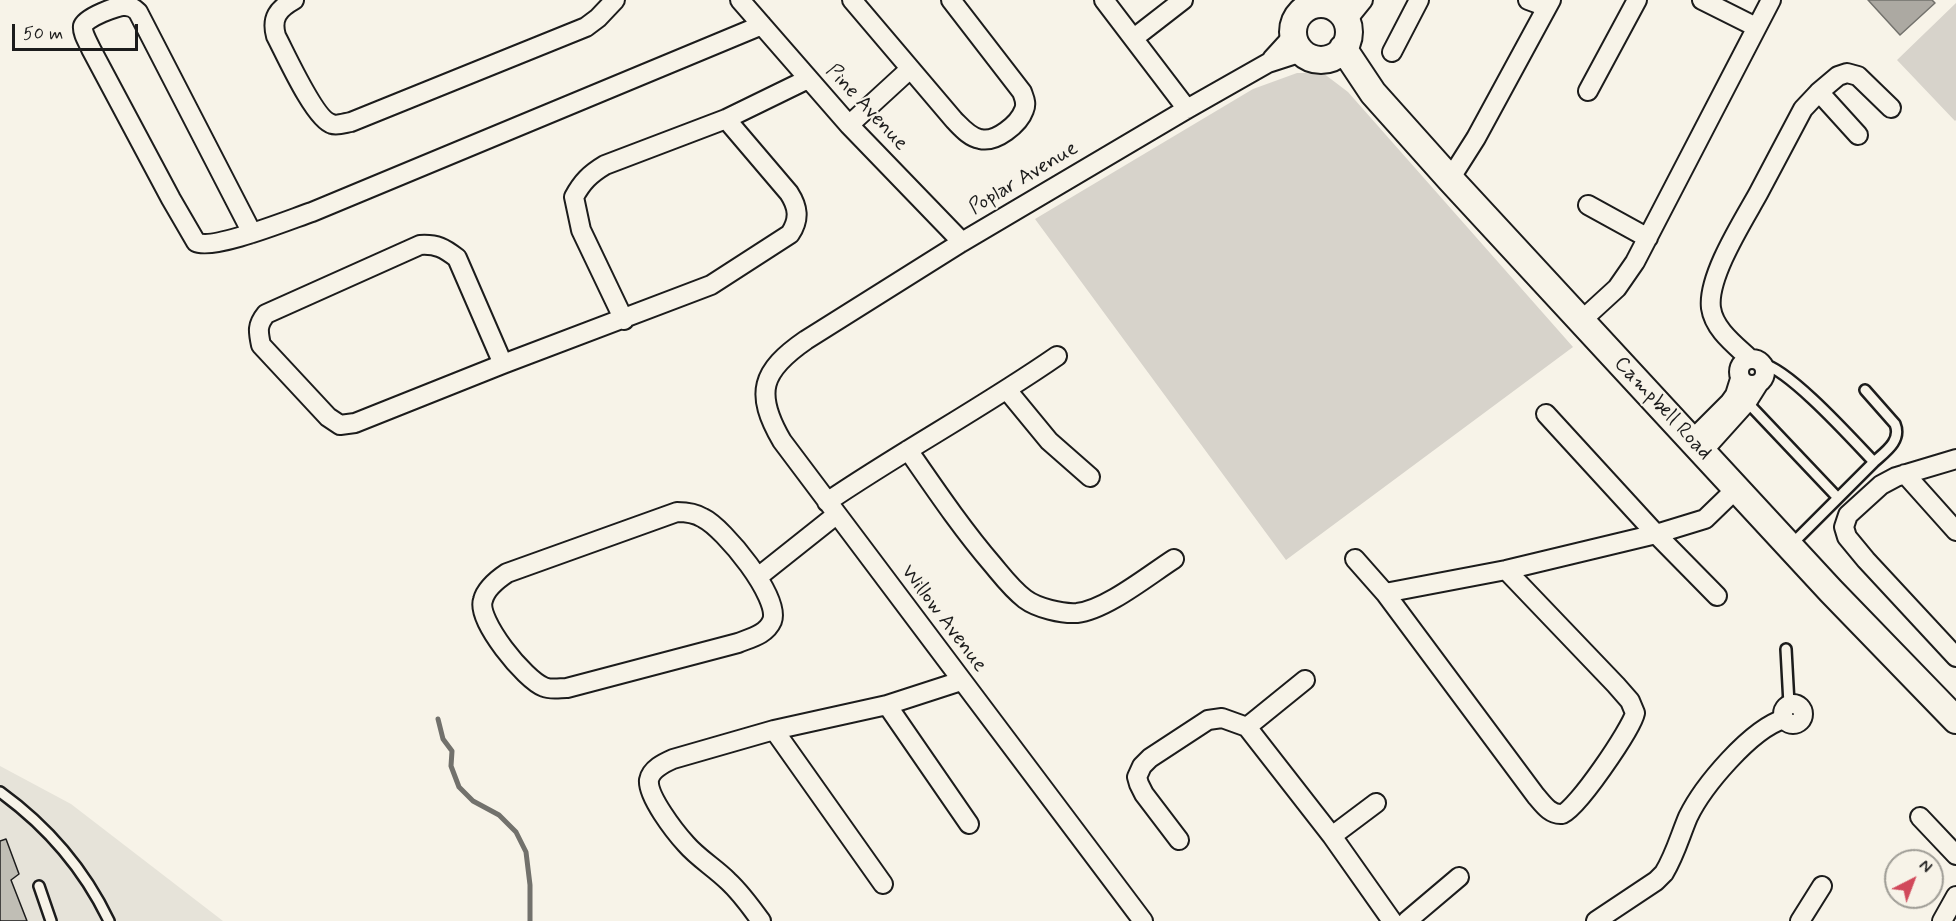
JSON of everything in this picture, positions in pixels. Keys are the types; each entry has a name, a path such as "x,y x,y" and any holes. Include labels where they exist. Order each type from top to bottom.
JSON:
{"street":[{"path":"294,0 275,18 273,26 276,36 313,106 325,121 332,124 351,122 586,27 615,0"},
{"name":"Pine Avenue","path":"740,0 849,125 962,242"},
{"path":"852,0 954,120 966,132 978,139 986,140 999,136 1016,122 1024,110 1026,101 1022,92 951,0"},
{"path":"1104,0 1186,109"},
{"path":"1134,38 1183,0"},
{"path":"1312,16 1363,0"},
{"path":"1392,52 1419,0"},
{"path":"1450,179 1476,138 1549,3 1528,0"},
{"path":"1588,91 1637,0"},
{"path":"1702,0 1756,27"},
{"path":"1581,321 1617,288 1635,262 1771,0"},
{"path":"252,233 138,12 131,7 122,6 86,21 83,27 91,49 171,199 196,242 207,245 252,233 323,207 762,25"},
{"path":"1312,16 1348,35 1338,53 1316,59 1312,16"},
{"name":"Poplar Avenue","path":"806,340 962,242 1268,63 1312,16"},
{"name":"Campbell Road","path":"1338,53 1450,179 1736,489 1956,720"},
{"path":"849,125 910,69"},
{"path":"1697,446 1747,402 1760,383 1749,385 1748,368 1719,329 1711,308 1713,285 1803,109 1838,76 1847,73 1858,76 1891,108"},
{"path":"624,320 581,230 574,197 582,183 604,165 726,119 808,79"},
{"path":"1819,92 1858,135"},
{"path":"503,364 457,258 446,249 434,244 420,246 276,309 266,314 259,323 261,345 327,417 340,425 355,423 711,285 789,234 794,227 798,213 796,204 789,193 726,119"},
{"path":"1588,205 1648,238"},
{"name":"Willow Avenue","path":"806,340 787,353 771,374 765,395 765,405 770,420 782,441 1143,921"},
{"path":"758,577 869,473 1007,390 1057,356"},
{"path":"1697,446 1736,395 1748,368"},
{"path":"1007,390 1049,441 1090,477"},
{"path":"1546,414 1656,534 1717,596"},
{"path":"908,450 980,550 1011,586 1026,600 1035,604 1077,613 1091,609 1113,599 1174,559"},
{"path":"1956,459 1888,480 1848,515 1844,523 1847,537 1866,560 1956,657"},
{"path":"1905,474 1956,531"},
{"path":"1384,593 1506,570 1656,534 1705,519 1736,489"},
{"path":"676,512 695,514 714,525 758,577 772,605 771,624 765,631 754,637 567,688 545,688 527,675 491,632 483,608 483,600 490,588 497,579 507,573 676,512"},
{"path":"1355,559 1384,593 1536,796 1551,812 1566,813 1581,798 1630,727 1635,713 1630,701 1616,685 1506,570"},
{"path":"1246,727 1305,680"},
{"path":"761,921 728,881 686,844 654,797 649,779 659,766 673,759 774,730 887,705 961,681"},
{"path":"887,705 969,824"},
{"path":"1596,921 1656,881 1670,863 1695,804 1735,755 1787,712"},
{"path":"1179,840 1144,795 1137,777 1142,766 1150,758 1208,720 1222,718 1246,727 1254,734 1332,836 1392,921"},
{"path":"774,730 883,884"},
{"path":"1332,836 1376,803"},
{"path":"1920,817 1956,855"},
{"path":"1407,921 1459,877"},
{"path":"1800,921 1822,886"},
{"path":"1942,921 1956,896"}],"lane":[{"path":"1748,368 1774,367 1797,386 1874,462"},
{"path":"1790,546 1896,439 1898,430 1895,424 1865,390"},
{"path":"1747,402 1838,498"},
{"path":"1786,649 1787,712"},
{"path":"0,792 43,828 70,857 97,895 109,921"},
{"path":"39,886 51,921"}],"shaded area":[{"path":"1868,0 1932,0 1935,3 1900,35"},
{"path":"1956,3 1956,120 1955,121 1897,60"},
{"path":"1297,73 1323,73 1348,92 1573,347 1286,560 1035,219 1253,89"},
{"path":"0,766 71,804 223,921 0,921"}],"building":[{"path":"6,839 19,874 11,880 27,921 0,921 0,841"}],"waterway":[{"path":"438,719 443,739 452,751 451,766 459,787 473,801 499,815 516,832 526,852 530,885 530,921"}]}
